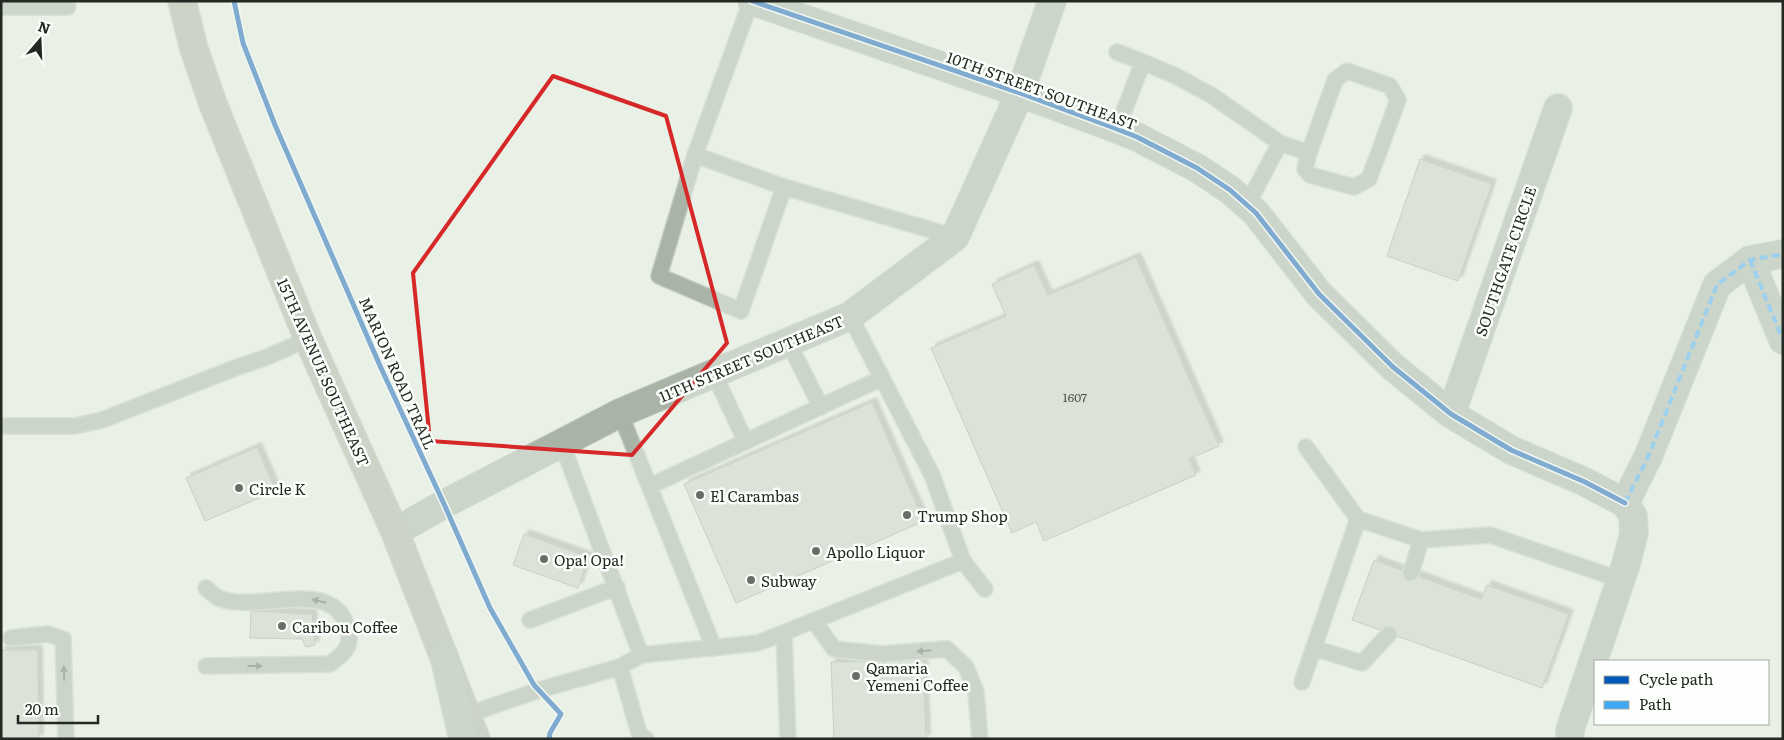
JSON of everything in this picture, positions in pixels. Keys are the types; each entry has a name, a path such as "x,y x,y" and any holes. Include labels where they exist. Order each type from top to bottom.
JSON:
{"main road":[{"name":"15TH AVENUE SOUTHEAST","path":"182,1 194,49 212,104 308,339 395,532 444,656 469,731"}],"street":[{"name":"10TH STREET SOUTHEAST","path":"751,1 1020,93 1117,129 1137,137 1196,168 1230,190 1256,213 1319,294 1393,367 1451,414 1511,450 1585,482 1624,502"},
{"name":"11TH STREET SOUTHEAST","path":"395,532 444,504 620,413 850,316 955,237 1020,93 1052,1"},
{"name":"SOUTHGATE CIRCLE","path":"1451,414 1558,108"},
{"path":"1570,739 1570,730 1634,533 1633,516 1624,502 1648,457 1666,408 1717,285 1750,260 1783,254"},
{"path":"1750,260 1783,340"}],"lane":[{"path":"751,1 695,155 660,276 741,311 784,187"},
{"path":"1,8 68,8"},
{"path":"1117,52 1176,76 1211,95 1280,143 1309,153"},
{"path":"1117,129 1143,62"},
{"path":"1347,71 1390,86 1398,100 1369,179 1354,187 1310,175 1304,170 1309,153 1335,80 1347,71"},
{"path":"1247,205 1280,143"},
{"path":"695,155 784,187 955,237"},
{"path":"850,316 932,475 963,561 985,589"},
{"path":"1,426 75,426 102,420 265,358 308,339"},
{"path":"788,342 821,407"},
{"path":"714,374 746,442"},
{"path":"650,486 882,378"},
{"path":"620,413 714,648"},
{"path":"562,444 640,655"},
{"path":"1306,447 1358,519 1421,540 1490,535 1620,580"},
{"path":"1302,682 1358,519"},
{"path":"1411,573 1421,540"},
{"path":"469,731 539,690 620,667 640,655 758,643 963,561"},
{"path":"530,620 616,587"},
{"path":"206,588 220,599 237,601 261,602 308,599 325,601 340,611 346,620 349,633 348,648 341,657 330,664 206,666"},
{"path":"814,621 834,649 880,654 947,649 966,666 976,692 980,739"},
{"path":"784,633 788,739"},
{"path":"9,642 48,634 63,639 66,739"},
{"path":"1314,648 1362,663 1389,634"},
{"path":"620,667 639,733 646,739"}],"highlighted area":[{"path":"553,76 666,116 727,343 632,455 430,441 413,273"}],"building":[{"path":"1420,159 1492,184 1458,281 1387,256"},
{"path":"1136,257 1219,446 1189,459 1196,475 1044,541 1036,522 1012,533 931,348 1006,316 992,284 1034,265 1048,295"},
{"path":"872,402 924,521 736,603 684,484"},
{"path":"257,447 276,491 205,521 186,478"},
{"path":"524,534 589,557 578,588 513,565"},
{"path":"1374,560 1481,599 1487,585 1569,614 1542,688 1352,620"},
{"name":"Caribou Coffee","path":"251,611 312,614 315,645 306,647 302,639 250,638"},
{"path":"1,650 38,650 39,739 1,739"},
{"path":"923,659 926,739 834,739 831,662"}],"marked path":[{"path":"1625,503 1648,457 1717,285 1750,260 1783,254"},
{"path":"1750,260 1783,340"}],"cycle path":[{"name":"MARION ROAD TRAIL","path":"234,1 243,43 275,125 381,368 490,608 534,685 561,714 550,733 549,739"},
{"path":"752,1 1020,93 1117,129 1137,137 1197,168 1230,190 1256,213 1319,294 1393,367 1451,414 1511,450 1585,482 1625,503"}],"place":[{"name":"Circle K","path":"239,488"},
{"name":"El Carambas","path":"700,495"},
{"name":"Trump Shop","path":"907,515"},
{"name":"Apollo Liquor","path":"816,551"},
{"name":"Opa! Opa!","path":"544,559"},
{"name":"Subway","path":"751,580"},
{"name":"Caribou Coffee","path":"282,626"},
{"name":"Qamaria Yemeni Coffee","path":"856,676"}]}
